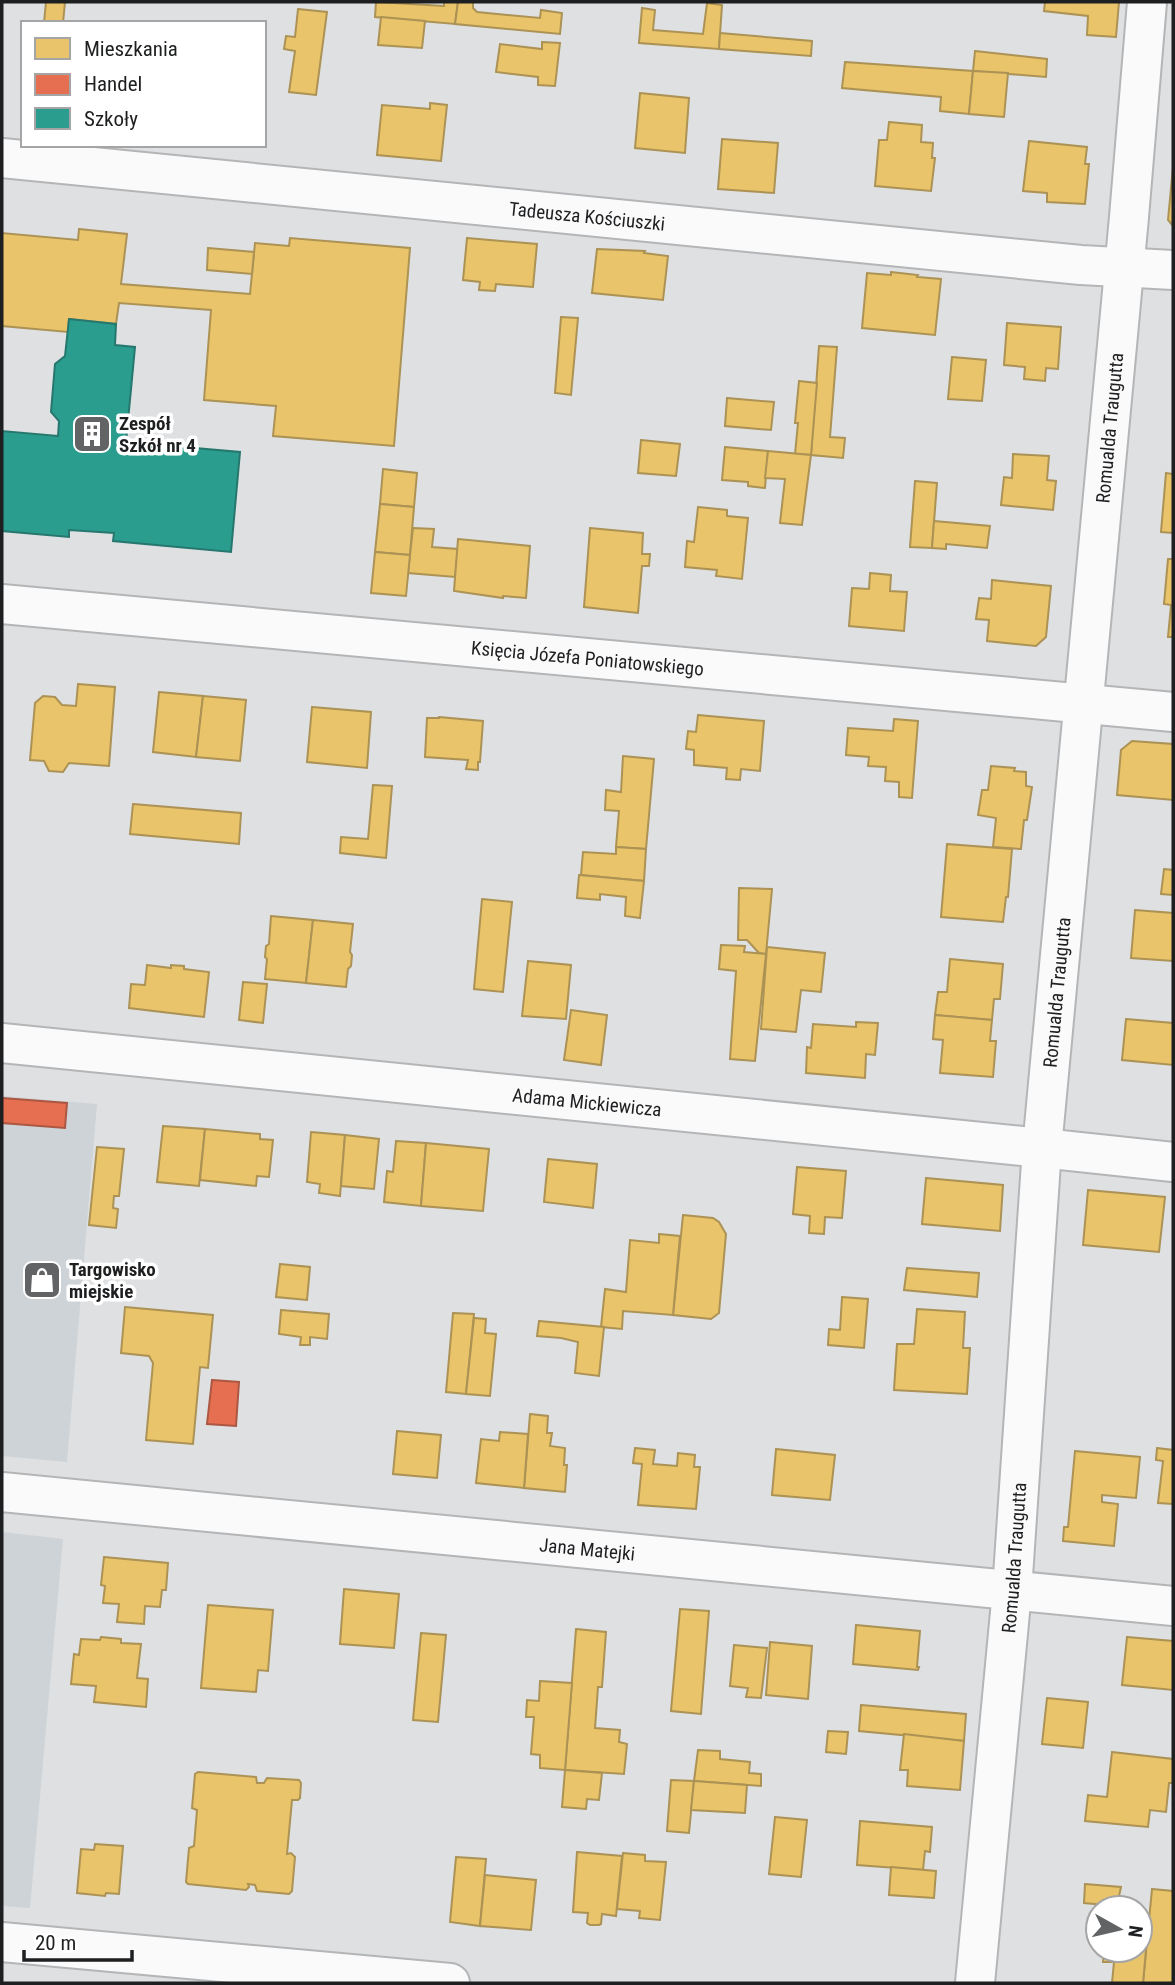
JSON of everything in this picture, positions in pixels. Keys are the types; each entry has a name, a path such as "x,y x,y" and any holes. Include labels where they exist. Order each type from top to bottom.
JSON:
{"street":[{"name":"Romualda Traugutta","path":"975,1983 1012,1591 1042,1148 1147,2"},
{"name":"Tadeusza Kościuszki","path":"2,158 1067,263 1173,270"},
{"name":"Księcia Józefa Poniatowskiego","path":"2,604 1173,712"},
{"name":"Adama Mickiewicza","path":"2,1043 1173,1163"},
{"name":"Jana Matejki","path":"2,1492 1173,1606"},
{"path":"2,1942 450,1983"}],"shaded area":[{"name":"Targowisko miejskie","path":"2,1096 97,1104 67,1462 2,1456"},
{"path":"2,1532 63,1539 30,1908 2,1906"}],"building: Mieszkania":[{"path":"46,2 65,2 63,21 44,21"},
{"path":"376,2 444,6 444,2 458,2 455,24 375,17"},
{"path":"458,2 473,2 473,8 477,12 540,18 541,10 562,13 560,34 455,24"},
{"path":"1045,2 1119,2 1116,37 1087,35 1088,16 1044,11"},
{"path":"707,3 722,5 719,49 639,43 642,8 655,10 653,30 703,34"},
{"path":"298,9 327,12 316,95 289,92 295,51 284,49 286,36 295,37"},
{"path":"381,17 425,21 422,48 378,45"},
{"path":"720,33 812,41 811,56 719,49"},
{"path":"542,42 560,43 555,86 538,85 538,77 496,72 500,44 542,49"},
{"path":"975,51 1047,59 1046,77 973,71"},
{"path":"845,62 973,71 969,114 940,111 941,97 842,88"},
{"path":"973,71 1008,73 1004,117 969,114"},
{"path":"640,93 689,98 685,153 635,148"},
{"path":"430,103 447,105 441,161 377,155 382,105 430,109"},
{"path":"889,122 922,125 921,142 933,143 932,158 935,158 931,191 875,186 879,140 887,140"},
{"path":"722,139 778,143 774,193 718,189"},
{"path":"1029,141 1087,147 1085,164 1089,164 1085,204 1047,202 1047,193 1023,191"},
{"path":"1173,167 1173,226 1168,220"},
{"path":"79,229 127,234 121,284 250,294 255,243 289,246 290,238 410,248 394,446 273,436 276,406 204,400 211,310 119,303 116,324 69,319 68,332 2,326 2,233 78,240"},
{"path":"467,238 537,244 533,287 496,284 495,291 479,290 480,282 463,280"},
{"path":"208,248 254,252 252,274 207,270"},
{"path":"597,249 645,251 644,253 668,256 663,300 592,293"},
{"path":"891,272 941,279 935,335 862,328 867,273 891,275"},
{"path":"561,317 578,318 571,395 555,393"},
{"path":"1007,323 1061,327 1058,369 1046,368 1045,381 1024,379 1025,367 1004,365"},
{"path":"819,346 837,347 830,437 845,438 843,458 811,455"},
{"path":"952,357 986,360 982,401 948,399"},
{"path":"799,381 817,383 811,455 795,454"},
{"path":"727,398 774,402 771,430 725,426"},
{"path":"641,440 680,444 676,476 638,473"},
{"path":"725,447 768,451 765,488 748,486 748,482 722,480"},
{"path":"768,451 811,455 802,525 780,523 785,479 765,478"},
{"path":"1013,454 1049,456 1047,480 1056,481 1053,510 1001,505 1004,477 1012,478"},
{"path":"383,469 417,473 414,507 380,504"},
{"path":"1166,473 1173,474 1173,533 1161,532"},
{"path":"915,481 937,483 932,548 910,547"},
{"path":"380,504 414,507 410,555 375,552"},
{"path":"698,507 727,510 727,516 748,518 742,579 716,576 717,570 685,567 687,541 694,542"},
{"path":"934,521 990,526 987,548 946,544 946,549 932,548"},
{"path":"413,528 434,529 432,547 458,549 455,577 408,573"},
{"path":"590,528 643,533 642,554 650,554 649,566 642,566 638,613 584,607"},
{"path":"458,539 530,546 526,598 503,598 454,591"},
{"path":"375,552 410,555 406,596 371,593"},
{"path":"1168,559 1173,559 1173,637 1168,637 1171,605 1164,604"},
{"path":"870,573 891,575 890,591 907,592 904,631 849,626 852,588 869,589"},
{"path":"992,580 1051,586 1046,637 1036,646 987,641 989,620 976,619 979,598 991,599"},
{"path":"78,684 115,687 109,766 69,763 63,772 49,771 44,761 30,760 35,703 43,696 55,697 62,705 76,706"},
{"path":"159,692 203,696 196,757 153,752"},
{"path":"203,696 246,700 240,761 196,757"},
{"path":"312,707 371,712 367,768 307,762"},
{"path":"698,715 764,721 760,771 741,769 740,780 726,779 727,768 694,765 694,750 686,749 688,731 696,732"},
{"path":"427,718 483,721 478,770 466,769 468,760 425,757"},
{"path":"894,719 918,721 912,798 899,797 899,782 885,781 886,767 868,766 869,757 846,755 848,728 893,731"},
{"path":"1132,741 1173,744 1173,800 1117,795 1121,750"},
{"path":"623,756 654,759 646,849 616,847 619,811 605,810 606,790 621,792"},
{"path":"991,766 1026,772 1026,786 1032,787 1027,820 1024,820 1021,849 993,847 996,818 978,815 982,790 988,790"},
{"path":"373,785 392,786 386,858 340,853 341,837 368,839"},
{"path":"133,804 241,813 239,844 130,834"},
{"path":"947,844 1012,849 1003,922 941,917"},
{"path":"616,847 646,849 644,881 581,875 583,852 616,854"},
{"path":"1164,869 1173,870 1173,895 1161,894"},
{"path":"579,875 644,881 640,918 625,916 626,897 600,894 600,900 577,898"},
{"path":"739,888 772,889 766,954 759,953 747,940 738,940"},
{"path":"482,899 512,902 503,992 474,989"},
{"path":"1135,910 1173,913 1173,961 1131,958"},
{"path":"271,916 313,920 306,983 265,979 266,946 269,944"},
{"path":"313,920 353,924 351,966 348,969 346,987 306,983"},
{"path":"721,945 745,946 744,952 766,954 755,1061 730,1059 736,971 719,969"},
{"path":"767,947 825,953 821,992 801,990 796,1032 761,1029"},
{"path":"950,959 1003,964 1000,999 994,999 992,1020 935,1015 938,992 947,992"},
{"path":"528,961 571,965 566,1019 522,1016"},
{"path":"147,965 171,968 171,965 184,966 184,969 209,972 204,1017 129,1008 131,984 145,985"},
{"path":"243,982 267,984 263,1023 239,1020"},
{"path":"571,1010 607,1015 601,1065 564,1060"},
{"path":"935,1015 992,1020 990,1041 996,1041 993,1077 940,1073 943,1040 933,1039"},
{"path":"1126,1019 1173,1023 1173,1065 1122,1060"},
{"path":"856,1022 878,1023 875,1055 866,1054 865,1078 806,1073 807,1047 811,1048 813,1024 856,1027"},
{"path":"163,1126 205,1129 199,1186 157,1182"},
{"path":"205,1129 260,1134 260,1139 273,1140 269,1177 257,1176 256,1186 200,1180"},
{"path":"311,1132 345,1135 340,1196 319,1193 320,1184 307,1182"},
{"path":"345,1135 379,1139 374,1189 341,1186"},
{"path":"396,1141 426,1143 421,1206 384,1202 387,1171 393,1172"},
{"path":"426,1143 489,1149 483,1211 421,1206"},
{"path":"97,1147 124,1149 119,1196 114,1196 113,1208 118,1209 116,1228 89,1225"},
{"path":"548,1159 597,1164 593,1208 544,1202"},
{"path":"797,1167 846,1171 842,1218 825,1217 824,1234 809,1233 810,1216 793,1214"},
{"path":"926,1178 1003,1185 1000,1231 922,1224"},
{"path":"1088,1190 1165,1197 1159,1252 1083,1245"},
{"path":"683,1215 713,1218 719,1222 726,1234 719,1313 711,1319 673,1315"},
{"path":"659,1234 680,1236 673,1315 623,1311 622,1329 601,1327 605,1289 626,1292 630,1240 659,1243"},
{"path":"280,1264 310,1267 307,1300 276,1297"},
{"path":"907,1268 979,1273 977,1297 904,1290"},
{"path":"842,1297 868,1299 864,1348 828,1345 829,1329 840,1330"},
{"path":"125,1307 213,1315 208,1368 200,1367 193,1444 146,1440 153,1363 149,1356 121,1353"},
{"path":"917,1309 965,1312 963,1348 970,1348 967,1394 894,1390 897,1344 914,1344"},
{"path":"281,1310 329,1314 327,1339 310,1337 310,1345 300,1345 301,1337 279,1334"},
{"path":"453,1313 474,1314 466,1394 446,1392"},
{"path":"474,1318 486,1319 485,1333 496,1334 490,1396 466,1394"},
{"path":"539,1321 604,1327 599,1376 575,1373 578,1342 537,1336"},
{"path":"530,1414 548,1416 547,1433 552,1433 550,1446 565,1448 565,1492 524,1488"},
{"path":"397,1431 441,1435 437,1478 393,1474"},
{"path":"500,1432 528,1434 524,1488 476,1483 481,1439 499,1441"},
{"path":"635,1448 655,1450 653,1464 677,1466 678,1453 695,1455 694,1467 700,1467 696,1509 638,1505 642,1464 633,1463"},
{"path":"1157,1448 1173,1450 1173,1504 1158,1503 1163,1461 1156,1460"},
{"path":"776,1449 835,1455 830,1500 772,1495"},
{"path":"1075,1451 1140,1457 1136,1498 1102,1495 1102,1502 1118,1504 1114,1546 1063,1541 1064,1527 1068,1527"},
{"path":"104,1557 168,1563 166,1590 162,1590 160,1607 145,1606 144,1624 117,1622 119,1604 103,1603 105,1586 101,1585"},
{"path":"344,1589 399,1594 394,1648 340,1644"},
{"path":"208,1605 273,1610 268,1671 258,1670 256,1692 201,1688"},
{"path":"680,1609 709,1611 701,1714 671,1711"},
{"path":"856,1625 920,1631 918,1670 853,1664"},
{"path":"576,1629 606,1632 602,1687 598,1687 595,1728 620,1730 619,1742 627,1744 624,1774 565,1770"},
{"path":"421,1633 446,1635 438,1722 413,1720"},
{"path":"101,1637 121,1639 121,1643 141,1644 137,1678 148,1679 146,1707 94,1702 96,1686 71,1684 74,1654 79,1655 81,1639 100,1640"},
{"path":"1127,1637 1173,1641 1173,1690 1122,1685"},
{"path":"770,1642 812,1646 808,1699 766,1695"},
{"path":"734,1645 767,1648 761,1698 746,1697 748,1688 730,1686"},
{"path":"540,1681 572,1683 565,1770 540,1768 540,1755 531,1754 534,1717 526,1717 527,1700 539,1701"},
{"path":"1047,1698 1088,1702 1083,1748 1042,1744"},
{"path":"861,1705 966,1714 964,1741 859,1731"},
{"path":"828,1731 848,1732 846,1754 826,1752"},
{"path":"904,1734 964,1741 960,1790 907,1786 908,1770 900,1770"},
{"path":"698,1750 720,1751 720,1759 750,1762 749,1773 761,1774 761,1786 694,1781"},
{"path":"1112,1752 1173,1759 1173,1783 1169,1783 1166,1812 1150,1810 1148,1827 1085,1821 1088,1795 1107,1797"},
{"path":"565,1770 602,1773 599,1800 587,1799 586,1809 562,1807"},
{"path":"198,1772 256,1777 257,1783 264,1783 267,1778 299,1780 300,1798 292,1800 287,1854 291,1853 295,1857 292,1891 289,1894 257,1891 255,1885 248,1884 246,1890 186,1882 189,1848 194,1846 197,1810 192,1808 195,1774"},
{"path":"671,1780 694,1781 689,1833 667,1831"},
{"path":"694,1781 747,1785 745,1813 691,1810"},
{"path":"775,1817 807,1820 801,1877 769,1874"},
{"path":"860,1821 932,1827 930,1852 925,1851 923,1870 857,1865"},
{"path":"95,1844 123,1846 119,1894 106,1893 105,1896 77,1893 81,1849 94,1850"},
{"path":"577,1852 622,1856 616,1916 602,1914 599,1925 587,1923 588,1913 573,1912"},
{"path":"623,1853 645,1855 645,1861 666,1862 660,1920 639,1918 640,1911 617,1909"},
{"path":"456,1857 486,1859 480,1926 450,1922"},
{"path":"891,1867 936,1871 934,1898 889,1895"},
{"path":"485,1875 536,1880 531,1930 480,1926"},
{"path":"1085,1884 1121,1887 1120,1894 1084,1894"},
{"path":"1152,1889 1173,1891 1173,1983 1143,1983 1145,1964 1154,1964 1154,1894 1152,1894"},
{"path":"1114,1964 1145,1964 1143,1983 1112,1983"}],"building: Handel":[{"path":"2,1098 67,1103 65,1128 2,1123"},
{"path":"212,1380 239,1382 236,1426 207,1424"}],"building: Szkoły":[{"name":"Zespół Szkół nr 4","path":"69,319 116,324 115,345 135,347 126,442 240,452 231,552 113,541 114,533 69,530 69,537 2,531 2,431 58,436 59,421 51,412 55,364 65,356"}],"place":[{"name":"Zespół Szkół nr 4","path":"92,434"},
{"name":"Targowisko miejskie","path":"42,1280"}]}
